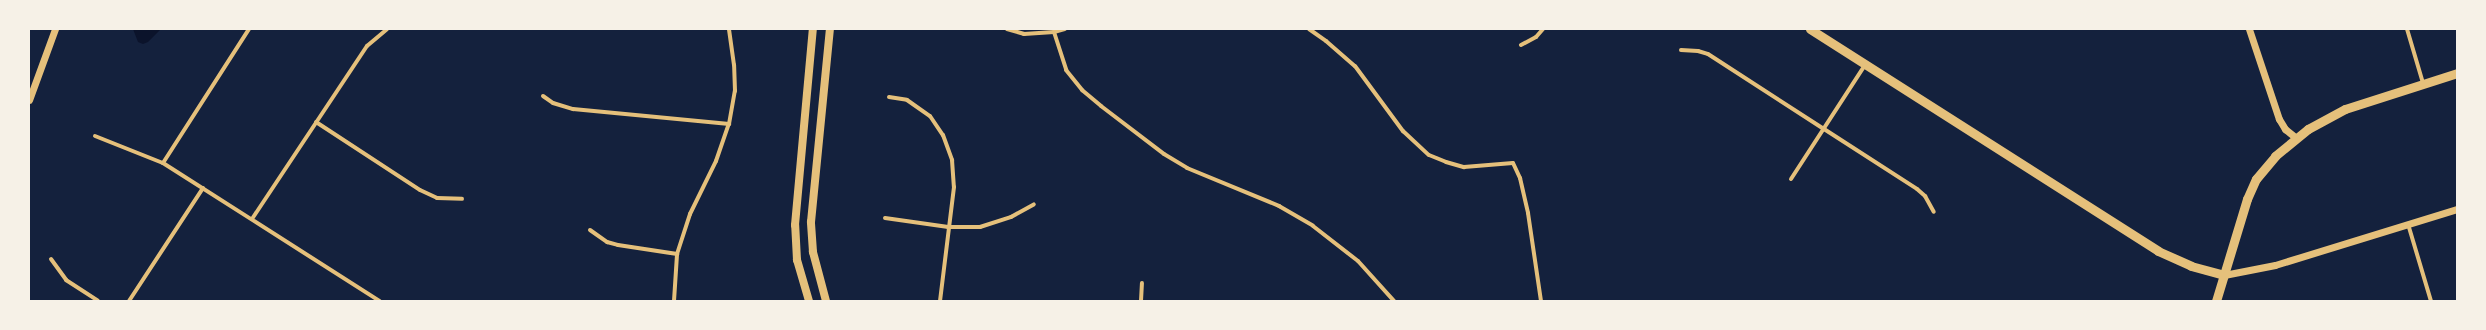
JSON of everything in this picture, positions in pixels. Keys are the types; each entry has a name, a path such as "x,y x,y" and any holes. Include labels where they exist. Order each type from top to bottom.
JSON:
{"main road":[{"path":"809,301 798,260 794,225 813,29"},
{"path":"826,301 817,272 812,222 830,29"},
{"path":"1810,29 2158,251 2191,266 2224,275"},
{"path":"2216,301 2244,207 2254,183 2275,156 2296,138 2326,118 2423,83 2457,73"}],"street":[{"path":"29,100 55,29"},
{"path":"163,163 249,29"},
{"path":"252,219 367,46 387,29"},
{"path":"674,301 677,254 690,214 716,161 729,124 735,91 734,66 729,29"},
{"path":"1007,29 1024,34 1054,32 1065,29"},
{"path":"1309,29 1326,41 1355,66 1403,131 1429,154 1446,162 1464,167 1513,163 1520,178 1528,213 1541,301"},
{"path":"1520,45 1536,37 1544,29"},
{"path":"2249,29 2279,119 2285,129 2296,138"},
{"path":"2407,29 2423,83"},
{"path":"1054,32 1066,70 1082,90 1101,106 1164,154 1187,168 1279,206 1313,226 1358,261 1394,301"},
{"path":"1681,50 1698,51 1708,54 1917,189 1925,196 1934,212"},
{"path":"1791,179 1865,65"},
{"path":"544,96 553,103 573,109 729,124"},
{"path":"889,97 907,100 930,116 943,135 954,171 940,301"},
{"path":"316,122 420,190 437,198 462,199"},
{"path":"95,136 163,163 380,301"},
{"path":"129,301 203,188"},
{"path":"885,218 964,228 996,223 1034,204"},
{"path":"2224,275 2274,265 2457,209"},
{"path":"2408,224 2431,301"},
{"path":"590,230 602,239 618,245 677,254"},
{"path":"51,259 66,280 98,301"},
{"path":"1141,301 1142,283"}],"water":[{"path":"133,29 161,29 148,42 143,44 138,42"}]}
